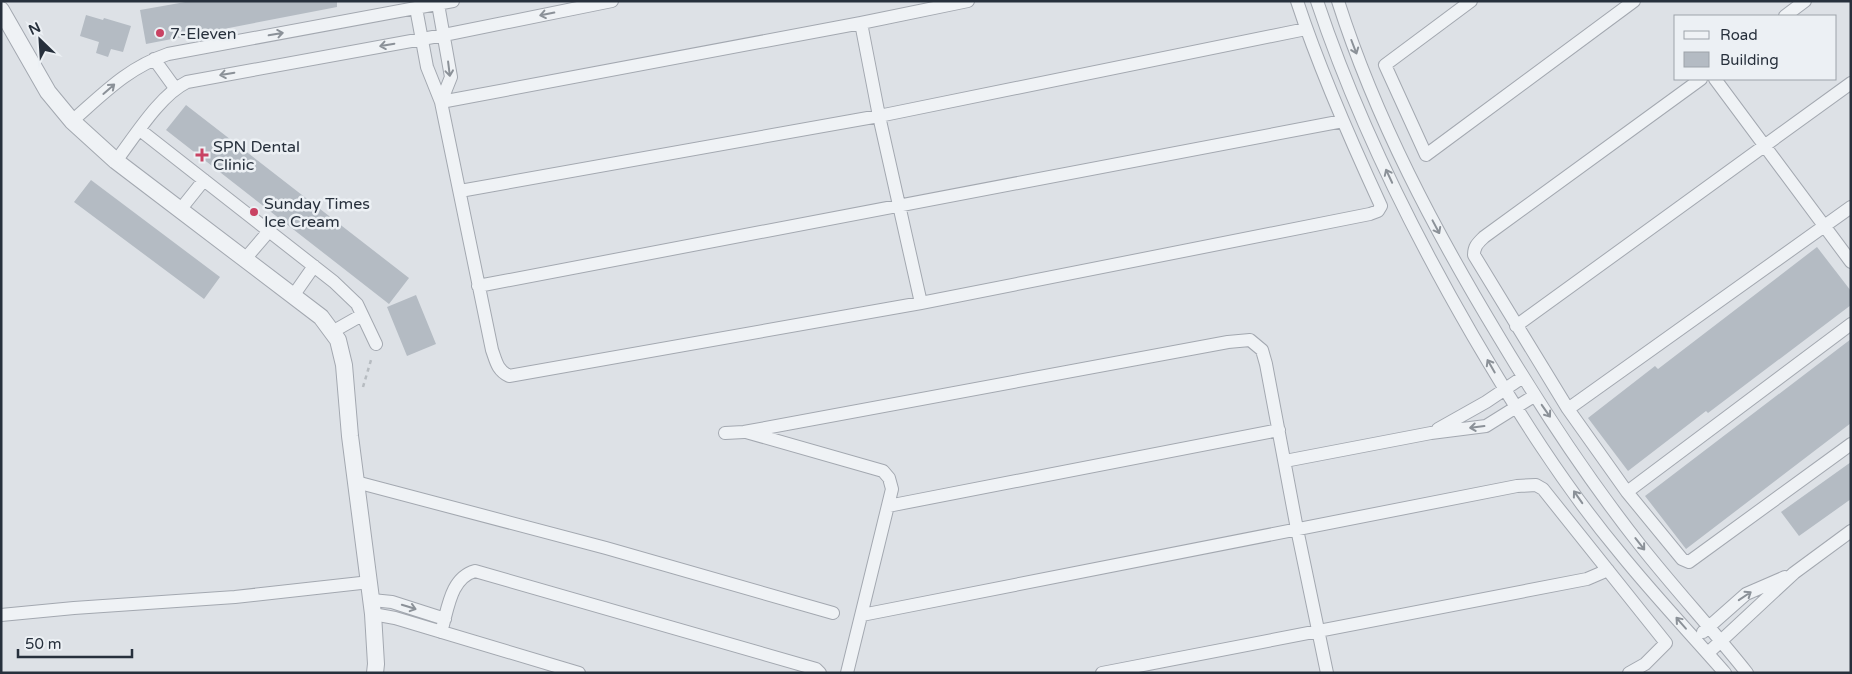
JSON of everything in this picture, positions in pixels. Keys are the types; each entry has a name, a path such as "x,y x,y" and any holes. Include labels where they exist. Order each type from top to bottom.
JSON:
{"street":[{"path":"72,121 126,73 168,54 454,1"},
{"path":"116,161 162,101 175,88 200,78 444,35 612,1"},
{"path":"441,102 968,1"},
{"path":"416,8 427,67 441,102 492,350 497,366 502,372 509,376 518,376 921,303 1378,211 1380,206 1342,121 1297,1"},
{"path":"1471,1 1385,65 1426,155 1634,1"},
{"path":"1785,15 1805,1"},
{"path":"1725,673 1594,521 1504,390 1440,279 1407,215 1357,107 1319,6 1342,2 1372,93 1390,137 1464,279 1534,396 1590,478 1640,545 1747,673"},
{"path":"438,4 451,77 441,102"},
{"path":"1,10 48,92 72,121 116,161 321,317 338,340 344,366 350,436 370,582 375,673"},
{"path":"861,23 879,116 921,303"},
{"path":"460,191 879,116 1306,29"},
{"path":"154,59 175,88"},
{"path":"1700,80 1477,243 1474,255 1568,409 1627,492 1682,560 1689,562 1851,444"},
{"path":"1716,80 1851,262"},
{"path":"1516,326 1766,146 1851,82"},
{"path":"478,286 1342,121"},
{"path":"140,130 334,282 357,304 376,344"},
{"path":"180,210 204,180"},
{"path":"1407,215 1424,205"},
{"path":"1568,409 1851,207"},
{"path":"245,259 269,231"},
{"path":"293,296 314,266"},
{"path":"332,332 362,315"},
{"path":"1627,492 1851,324"},
{"path":"725,433 744,432 1228,342 1250,340 1262,350 1266,364 1297,529 1327,673"},
{"path":"1431,433 1523,377"},
{"path":"1285,461 1431,433 1486,426 1534,396"},
{"path":"888,506 1279,430"},
{"path":"744,432 882,471 889,478 892,489 846,673"},
{"path":"356,482 606,548 833,612"},
{"path":"862,614 1517,486 1536,485 1543,489 1666,643 1645,664 1629,673"},
{"path":"1708,654 1794,573 1851,531"},
{"path":"1102,673 1587,579 1608,570"},
{"path":"440,632 456,583 466,573 475,571 816,669 820,673"},
{"path":"1694,639 1746,594 1794,573"},
{"path":"1,615 234,597 370,582"},
{"path":"372,607 392,602 445,619"},
{"path":"372,607 395,618 579,673"}],"building":[{"path":"191,1 337,1 337,7 146,44 140,10"},
{"path":"86,15 131,26 123,52 111,49 108,57 96,53 99,42 80,36"},
{"path":"186,105 409,278 389,304 166,130"},
{"path":"91,180 220,277 204,299 74,202"},
{"path":"1817,247 1851,291 1851,305 1708,413 1706,411 1628,471 1588,418 1655,366 1658,369"},
{"path":"416,295 436,344 407,356 387,307"},
{"path":"1851,339 1851,423 1686,549 1645,496"},
{"path":"1851,462 1851,499 1799,536 1781,512"}],"place":[{"name":"7-Eleven","path":"160,33"},
{"name":"SPN Dental Clinic","path":"202,155"},
{"name":"Sunday Times Ice Cream","path":"254,212"}]}
